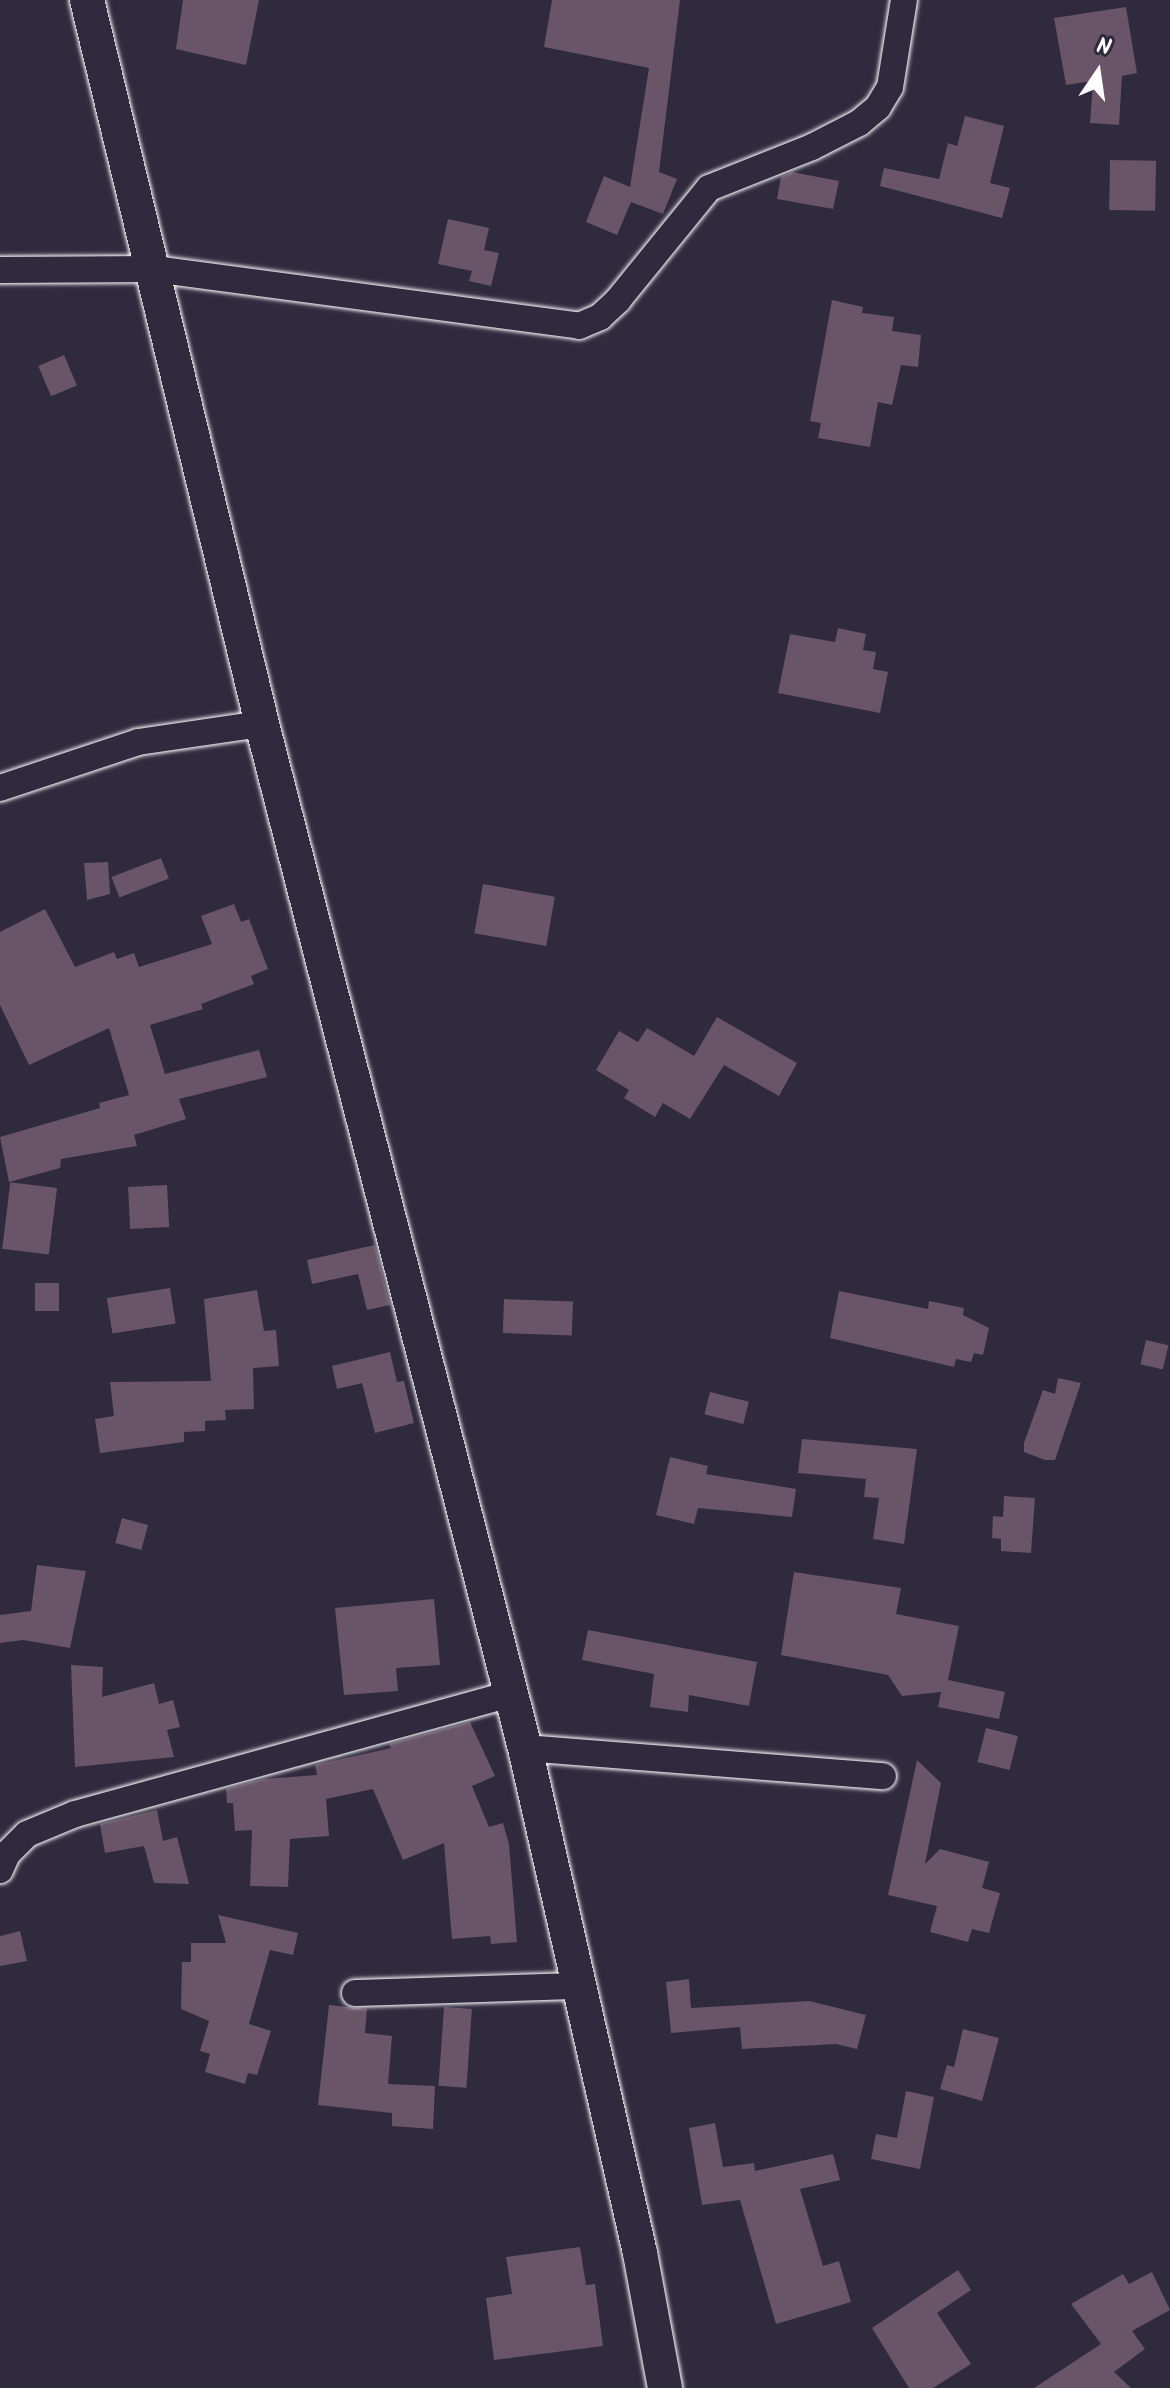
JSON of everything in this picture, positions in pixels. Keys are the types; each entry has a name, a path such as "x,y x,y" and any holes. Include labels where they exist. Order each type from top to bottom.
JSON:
{"street":[{"path":"87,0 262,724 525,1748 640,2253 665,2388"},
{"path":"0,270 154,269 579,326 600,317 618,300 709,188 812,147 859,123 878,107 890,87 904,0"},
{"path":"0,788 138,742 262,724"},
{"path":"0,1870 7,1854 27,1834 75,1814 511,1694"},
{"path":"525,1748 883,1776"},
{"path":"355,1993 577,1986"}],"building":[{"path":"183,0 259,0 246,65 176,49"},
{"path":"552,0 680,0 659,172 677,179 663,214 631,202 617,235 586,222 604,176 630,187 649,68 544,47"},
{"path":"1126,7 1137,73 1122,76 1119,125 1090,123 1093,81 1066,85 1054,18"},
{"path":"965,116 1004,126 990,183 1010,188 1002,218 880,186 884,168 939,179 948,143 957,146"},
{"path":"1110,160 1156,161 1155,211 1109,210"},
{"path":"792,172 839,181 833,209 777,199 781,177"},
{"path":"448,219 489,228 484,250 499,253 491,286 469,281 472,271 438,264"},
{"path":"832,300 863,307 862,313 894,317 892,331 921,335 918,367 901,365 892,405 878,402 870,447 818,438 821,423 810,421"},
{"path":"64,355 77,385 51,396 38,366"},
{"path":"838,628 866,634 863,650 876,652 873,669 888,672 880,713 778,693 790,634 835,642"},
{"path":"161,858 169,879 119,898 112,877"},
{"path":"108,862 110,894 87,900 84,863"},
{"path":"483,884 555,897 546,946 474,933"},
{"path":"234,904 241,922 249,919 268,969 251,976 254,984 201,1004 203,1009 150,1025 165,1074 259,1050 267,1077 179,1099 186,1119 134,1135 137,1146 61,1159 60,1168 9,1182 0,1137 100,1108 99,1103 129,1095 109,1028 29,1065 0,1005 0,932 45,909 75,967 114,952 117,959 134,953 139,967 212,944 201,916"},
{"path":"717,1017 797,1063 779,1096 724,1065 690,1119 663,1103 655,1117 624,1098 629,1090 596,1070 619,1031 638,1042 647,1028 694,1056"},
{"path":"10,1182 57,1188 49,1255 2,1249"},
{"path":"167,1185 169,1227 130,1229 128,1187"},
{"path":"375,1245 390,1305 367,1310 358,1274 312,1284 307,1260"},
{"path":"35,1283 59,1283 59,1311 35,1311"},
{"path":"170,1288 176,1324 112,1334 107,1298"},
{"path":"257,1290 264,1331 276,1330 279,1366 253,1368 254,1409 225,1410 226,1420 205,1421 205,1431 184,1432 184,1442 100,1453 95,1419 114,1416 110,1382 211,1381 204,1299"},
{"path":"839,1291 928,1309 929,1301 964,1308 963,1315 989,1328 983,1355 974,1353 971,1362 956,1359 954,1367 830,1338"},
{"path":"504,1299 573,1301 572,1335 503,1333"},
{"path":"1146,1340 1168,1345 1163,1370 1140,1364"},
{"path":"390,1352 397,1382 404,1381 414,1423 375,1433 362,1383 337,1389 332,1366"},
{"path":"1058,1378 1081,1383 1055,1460 1045,1460 1024,1452 1024,1443 1043,1390 1055,1394"},
{"path":"710,1392 749,1402 743,1424 704,1414"},
{"path":"802,1439 917,1449 904,1544 873,1539 879,1498 864,1497 866,1479 798,1473"},
{"path":"670,1457 708,1466 706,1474 796,1489 792,1517 698,1508 694,1524 656,1515"},
{"path":"1004,1496 1035,1498 1031,1553 1001,1551 1001,1539 992,1538 993,1516 1003,1517"},
{"path":"122,1518 148,1525 141,1550 115,1543"},
{"path":"37,1565 86,1571 70,1648 23,1640 0,1643 0,1615 31,1611"},
{"path":"794,1572 901,1588 896,1614 959,1626 948,1680 1005,1692 999,1719 938,1707 941,1692 902,1696 888,1675 781,1655"},
{"path":"434,1599 440,1665 396,1668 398,1691 344,1695 335,1608"},
{"path":"588,1630 757,1662 749,1706 689,1695 688,1712 650,1707 654,1674 582,1660"},
{"path":"71,1665 103,1667 102,1697 154,1683 159,1704 173,1700 180,1727 167,1730 174,1757 75,1767"},
{"path":"470,1722 495,1776 472,1786 489,1827 503,1823 509,1844 517,1942 491,1944 490,1936 452,1939 444,1843 403,1860 373,1789 326,1799 329,1836 290,1839 288,1887 250,1886 252,1830 235,1831 233,1803 227,1803 226,1789 264,1779 317,1775 315,1765 391,1748 389,1744"},
{"path":"986,1728 1018,1736 1010,1770 978,1762"},
{"path":"917,1760 941,1783 925,1864 940,1849 989,1862 982,1888 1000,1893 989,1933 972,1929 968,1942 930,1932 937,1906 888,1895"},
{"path":"157,1810 163,1841 177,1837 189,1884 154,1883 144,1846 105,1853 100,1824"},
{"path":"218,1915 298,1933 293,1955 270,1950 249,2024 271,2031 257,2075 248,2073 245,2084 205,2072 210,2054 200,2051 209,2021 181,2009 182,1962 191,1962 191,1943 226,1943"},
{"path":"20,1931 27,1961 0,1966 0,1936"},
{"path":"689,1979 691,2008 809,2001 866,2015 857,2049 836,2044 742,2049 740,2027 671,2033 666,1982"},
{"path":"329,2005 367,2009 365,2033 392,2036 388,2084 435,2086 433,2129 392,2126 392,2113 318,2105"},
{"path":"444,2007 472,2009 466,2088 438,2086"},
{"path":"963,2029 999,2038 982,2101 940,2089 947,2065 954,2067"},
{"path":"906,2091 934,2097 920,2169 871,2159 876,2134 897,2138"},
{"path":"715,2123 723,2167 754,2163 755,2171 833,2154 840,2180 800,2189 823,2266 839,2261 851,2302 776,2324 740,2200 702,2205 689,2128"},
{"path":"580,2247 586,2285 595,2284 603,2346 494,2360 486,2298 512,2294 506,2257"},
{"path":"958,2270 971,2290 937,2313 971,2364 933,2388 909,2388 872,2328"},
{"path":"1152,2272 1170,2310 1132,2331 1145,2349 1114,2372 1131,2388 1034,2388 1101,2344 1071,2304 1123,2274 1129,2284"}]}
